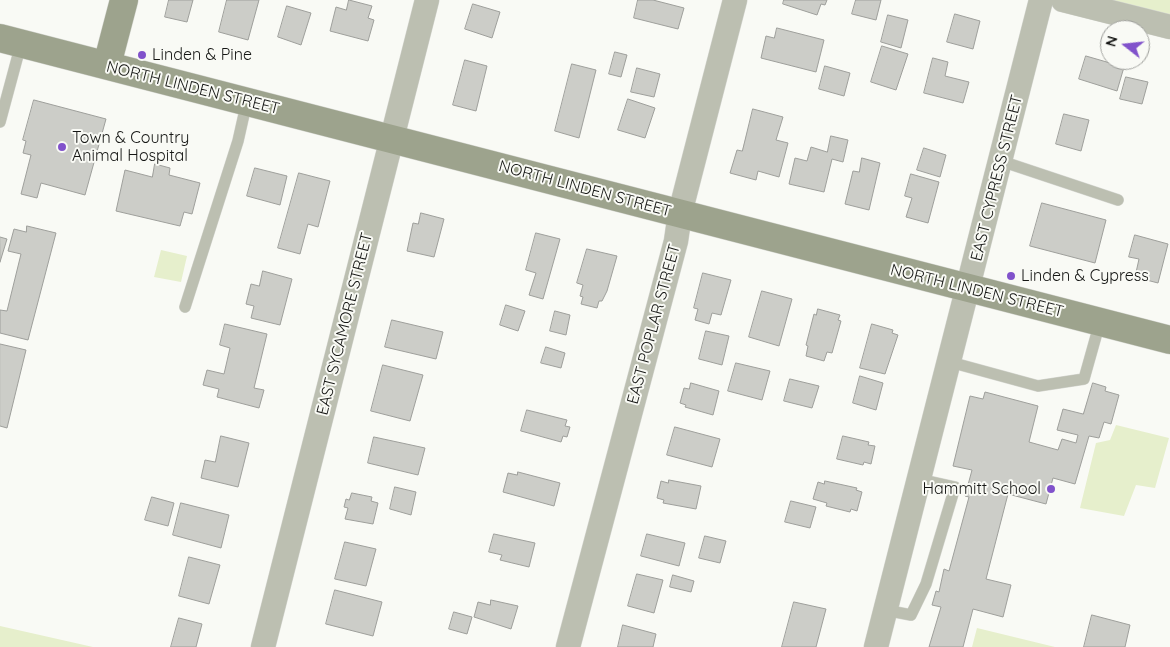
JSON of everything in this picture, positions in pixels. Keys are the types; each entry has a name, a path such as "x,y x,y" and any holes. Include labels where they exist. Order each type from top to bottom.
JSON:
{"main road":[{"path":"108,65 124,0"},
{"name":"NORTH LINDEN STREET","path":"11,41 1170,340"}],"street":[{"name":"EAST SYCAMORE STREET","path":"263,647 428,0"},
{"name":"EAST POPLAR STREET","path":"568,647 676,241 680,214 735,0"},
{"name":"EAST CYPRESS STREET","path":"876,647 1041,0"},
{"path":"1063,0 1170,26"}],"lane":[{"path":"0,122 11,41"},
{"path":"185,307 238,141 247,102"},
{"path":"1001,160 1118,200"},
{"path":"950,362 1038,386 1084,379 1100,322"},
{"path":"885,610 911,615 926,584 955,487 918,478"}],"green space":[{"path":"1104,0 1170,0 1170,17"},
{"path":"161,250 187,256 181,282 154,277"},
{"path":"1116,425 1169,438 1155,488 1136,485 1124,516 1080,508 1096,443 1110,440"},
{"path":"0,626 93,647 0,647"},
{"path":"977,628 1055,647 972,647"}],"building":[{"path":"169,0 193,0 187,22 165,17"},
{"path":"227,0 259,0 248,40 219,32"},
{"path":"349,0 372,6 368,18 374,20 368,41 330,31 336,7 346,10"},
{"path":"638,0 653,0 684,8 678,29 634,18"},
{"path":"784,0 827,0 825,5 821,4 817,15 783,4"},
{"path":"856,0 881,0 876,20 852,14"},
{"path":"473,4 500,12 492,38 465,29"},
{"path":"287,6 311,13 301,45 278,37"},
{"path":"955,14 980,21 973,49 947,42"},
{"path":"888,15 908,20 901,48 881,42"},
{"path":"777,28 824,40 816,72 761,58 766,36 774,38"},
{"path":"882,46 908,54 896,90 871,82"},
{"path":"615,52 627,55 621,77 609,74"},
{"path":"1086,56 1100,60 1100,70 1123,70 1117,91 1079,79"},
{"path":"933,58 948,62 945,76 969,82 963,103 924,93"},
{"path":"465,60 487,66 476,111 453,105"},
{"path":"572,64 596,70 579,138 555,131"},
{"path":"825,66 850,73 844,96 819,89"},
{"path":"637,68 660,74 654,97 631,92"},
{"path":"1126,77 1148,82 1142,104 1120,99"},
{"path":"628,99 655,108 645,138 618,130"},
{"name":"Town & Country Animal Hospital","path":"34,100 106,119 85,195 41,183 37,198 21,194 31,155 23,153 26,141 23,140"},
{"path":"753,109 783,117 776,140 788,143 779,177 758,171 756,180 730,173 737,150 742,151"},
{"path":"1064,114 1089,120 1081,151 1056,144"},
{"path":"831,136 848,140 843,162 832,159 824,192 789,184 795,158 807,161 811,147 827,152"},
{"path":"924,148 946,155 940,177 917,170"},
{"path":"862,158 880,163 869,210 845,204 853,171 859,172"},
{"path":"155,164 170,168 169,175 200,183 192,214 184,212 180,226 116,211 125,170 152,177"},
{"path":"255,168 287,176 280,205 247,196"},
{"path":"299,173 330,181 318,227 308,224 300,254 278,248"},
{"path":"911,174 939,182 928,223 906,217 912,198 905,196"},
{"path":"1042,203 1106,220 1095,263 1030,246"},
{"path":"421,213 444,219 434,257 407,251 413,223 418,224"},
{"path":"27,226 56,233 28,340 0,333 0,310 7,311 21,254 8,251 14,229 26,232"},
{"path":"536,233 560,239 543,299 529,295 536,273 526,270"},
{"path":"1135,235 1168,244 1158,283 1135,277 1139,259 1129,257"},
{"path":"0,237 7,239 0,262"},
{"path":"587,249 617,256 607,291 602,301 599,301 597,308 581,304 583,297 580,296 583,285 577,283"},
{"path":"263,271 292,279 280,325 251,318 254,306 246,304 251,284 259,286"},
{"path":"703,273 731,280 721,315 712,313 709,324 695,320 698,309 694,308"},
{"path":"762,291 792,299 779,346 749,337"},
{"path":"506,305 525,311 518,331 500,325"},
{"path":"818,309 840,315 838,320 841,321 832,353 827,352 824,361 806,356 808,346 806,345 814,314 816,315"},
{"path":"555,311 570,315 566,335 550,331"},
{"path":"392,320 443,332 436,359 385,347"},
{"path":"225,324 267,334 254,388 264,390 259,408 217,397 219,389 203,385 207,370 224,374 230,348 220,345"},
{"path":"872,324 893,330 892,333 898,335 885,374 860,368"},
{"path":"706,331 729,336 722,365 699,359"},
{"path":"0,344 26,350 7,428 0,426"},
{"path":"546,347 565,353 561,368 541,363"},
{"path":"736,363 770,371 762,400 728,391"},
{"path":"383,365 423,375 410,421 371,411"},
{"path":"860,376 883,383 876,410 853,403"},
{"path":"790,379 819,386 812,408 784,401"},
{"path":"691,383 719,391 713,415 685,407 686,405 680,403 684,388 689,389"},
{"path":"1093,383 1106,387 1105,391 1119,395 1111,424 1104,422 1099,438 1089,436 1075,484 1053,478 1046,504 1008,494 986,579 1011,585 1003,617 973,609 963,647 929,647 941,607 932,605 936,591 939,592 944,569 949,571 969,497 965,496 972,470 953,466 970,396 983,399 985,392 1038,406 1029,442 1058,450 1062,439 1076,443 1078,435 1057,430 1063,409 1083,414"},
{"path":"527,410 567,420 565,426 570,427 567,437 563,436 561,442 521,431"},
{"path":"675,427 720,439 712,467 667,455"},
{"path":"221,436 249,443 238,487 201,478 205,460 215,462"},
{"path":"843,436 869,442 868,445 875,446 871,464 864,462 863,465 837,459"},
{"path":"374,437 425,448 418,475 368,463"},
{"path":"518,472 560,483 554,506 503,492 508,473 517,475"},
{"path":"669,480 701,486 696,509 663,503 664,500 657,498 661,481 668,483"},
{"path":"825,481 857,488 856,490 862,492 857,511 851,509 850,512 826,506 827,503 813,499 818,482 824,484"},
{"path":"395,487 416,492 411,515 390,509"},
{"path":"352,493 372,497 371,501 378,503 373,524 345,519 348,508 344,507 346,499 349,500"},
{"path":"152,497 174,503 168,526 145,520"},
{"path":"791,501 816,507 810,528 785,522"},
{"path":"181,503 229,515 221,548 173,535"},
{"path":"494,534 535,543 529,567 500,560 502,555 489,552"},
{"path":"647,534 685,543 679,566 641,556"},
{"path":"705,536 726,541 720,563 699,558"},
{"path":"345,542 376,549 366,586 335,579"},
{"path":"189,557 220,565 209,604 179,596"},
{"path":"637,574 663,580 654,613 628,606"},
{"path":"673,575 694,581 691,592 670,587"},
{"path":"335,590 382,602 373,636 326,624"},
{"path":"491,600 518,606 511,629 474,617 478,602 490,605"},
{"path":"794,602 826,609 816,647 782,647"},
{"path":"454,612 472,617 467,634 449,629"},
{"path":"1092,615 1130,625 1125,647 1084,647"},
{"path":"179,618 202,624 196,647 171,647"},
{"path":"623,625 656,634 653,647 618,647"}],"place":[{"name":"Linden & Pine","path":"142,55"},
{"name":"Town & Country Animal Hospital","path":"62,147"},
{"name":"Linden & Cypress","path":"1011,276"},
{"name":"Hammitt School","path":"1051,489"}]}
